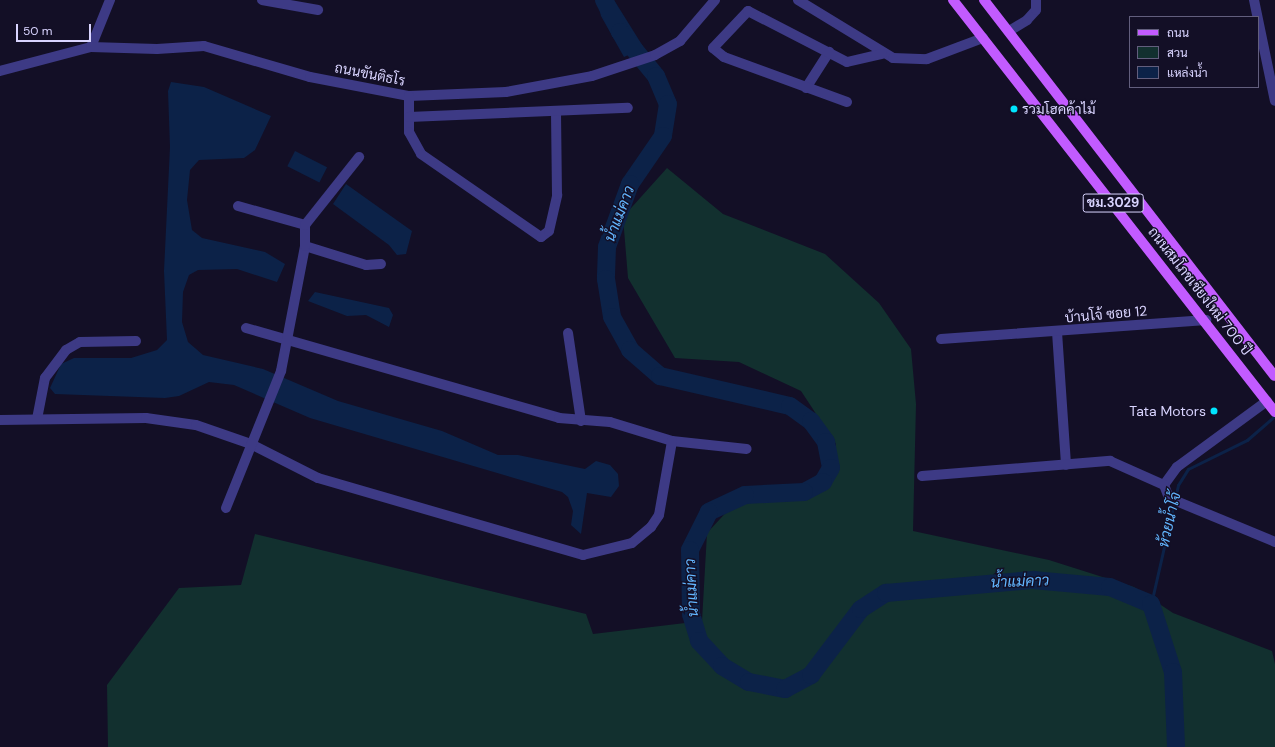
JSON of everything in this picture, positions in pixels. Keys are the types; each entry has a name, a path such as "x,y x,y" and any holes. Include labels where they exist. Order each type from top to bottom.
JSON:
{"main road":[{"name":"ถนนสมโภชเชียงใหม่ 700 ปี","path":"953,0 1206,320 1271,407"},
{"name":"ถนนสมโภชเชียงใหม่ 700 ปี","path":"984,0 1275,376"}],"street":[{"path":"91,47 110,0"},
{"path":"262,0 318,10"},
{"name":"ถนนขันติธโร","path":"0,71 91,47 157,49 204,46 310,77 409,96 506,92 592,76 655,55 680,41 715,0"},
{"path":"798,0 882,54 912,61 927,59 983,38"},
{"path":"1008,31 1027,20 1036,10 1036,0"},
{"path":"1254,0 1270,48 1275,101"},
{"path":"847,102 724,57 713,48 717,40 748,10 847,62 882,54"},
{"path":"806,88 829,52"},
{"path":"409,96 409,132 422,154 541,237 549,231 557,196 556,112"},
{"path":"409,117 628,108"},
{"path":"226,508 251,444 269,405 290,340 296,283 306,246 305,225 358,157"},
{"path":"238,206 305,225"},
{"path":"306,246 366,265 381,264"},
{"name":"บ้านโจ้ ซอย 12","path":"941,339 1057,332 1206,320"},
{"path":"246,328 290,340 414,379 581,421 610,422 672,441 747,449"},
{"path":"1057,332 1066,464"},
{"path":"568,333 581,421"},
{"path":"37,419 45,378 66,350 80,342 136,341"},
{"path":"1164,485 1177,466 1271,407"},
{"path":"0,420 146,418 196,425 251,444 318,478 583,555 608,551 632,543 651,527 659,515 672,441"},
{"path":"922,476 1110,461 1164,485 1169,498 1275,542"}],"green space":[{"path":"667,168 723,214 825,254 879,303 911,349 916,404 913,531 1049,560 1134,587 1173,613 1272,651 1275,664 1275,747 108,747 107,685 179,588 241,585 255,534 586,614 593,634 702,621 707,533 733,505 760,499 808,497 835,477 836,444 801,391 739,362 675,358 628,278 623,217"}],"water":[{"path":"597,0 614,0 644,48 624,57 601,16"},
{"path":"171,82 204,87 271,116 255,150 244,158 199,160 190,170 187,200 192,230 202,238 265,252 285,264 277,282 237,269 198,270 189,275 183,292 182,322 188,342 203,355 263,369 338,401 442,431 498,455 518,455 585,469 596,461 610,465 618,474 619,486 611,497 587,493 581,534 571,525 573,511 568,497 562,492 310,418 234,385 209,382 179,396 165,398 55,394 50,388 61,364 74,358 131,358 157,350 167,340 164,271 170,147 168,91"},
{"path":"295,151 327,167 319,182 287,166"},
{"path":"346,184 412,231 406,254 397,255 389,245 333,204"},
{"path":"315,292 389,308 393,315 389,327 366,315 347,316 308,301"}],"waterway":[{"name":"น้ำแม่คาว","path":"604,0 620,32 656,76 668,104 663,136 630,184 607,247 606,279 612,317 630,350 660,376 790,406 811,421 826,442 831,468 823,482 804,492 745,495 709,512 690,550 691,614 699,641 722,666 749,682 785,689 811,675 861,609 886,593 1033,580 1110,587 1151,604 1173,672 1176,747"},
{"name":"ห้วยน้ำโจ้","path":"1151,604 1178,485 1188,469 1247,440 1275,416"}],"place":[{"name":"รวมโฮคค้าไม้","path":"1014,109"},
{"name":"Tata Motors","path":"1214,411"}]}
